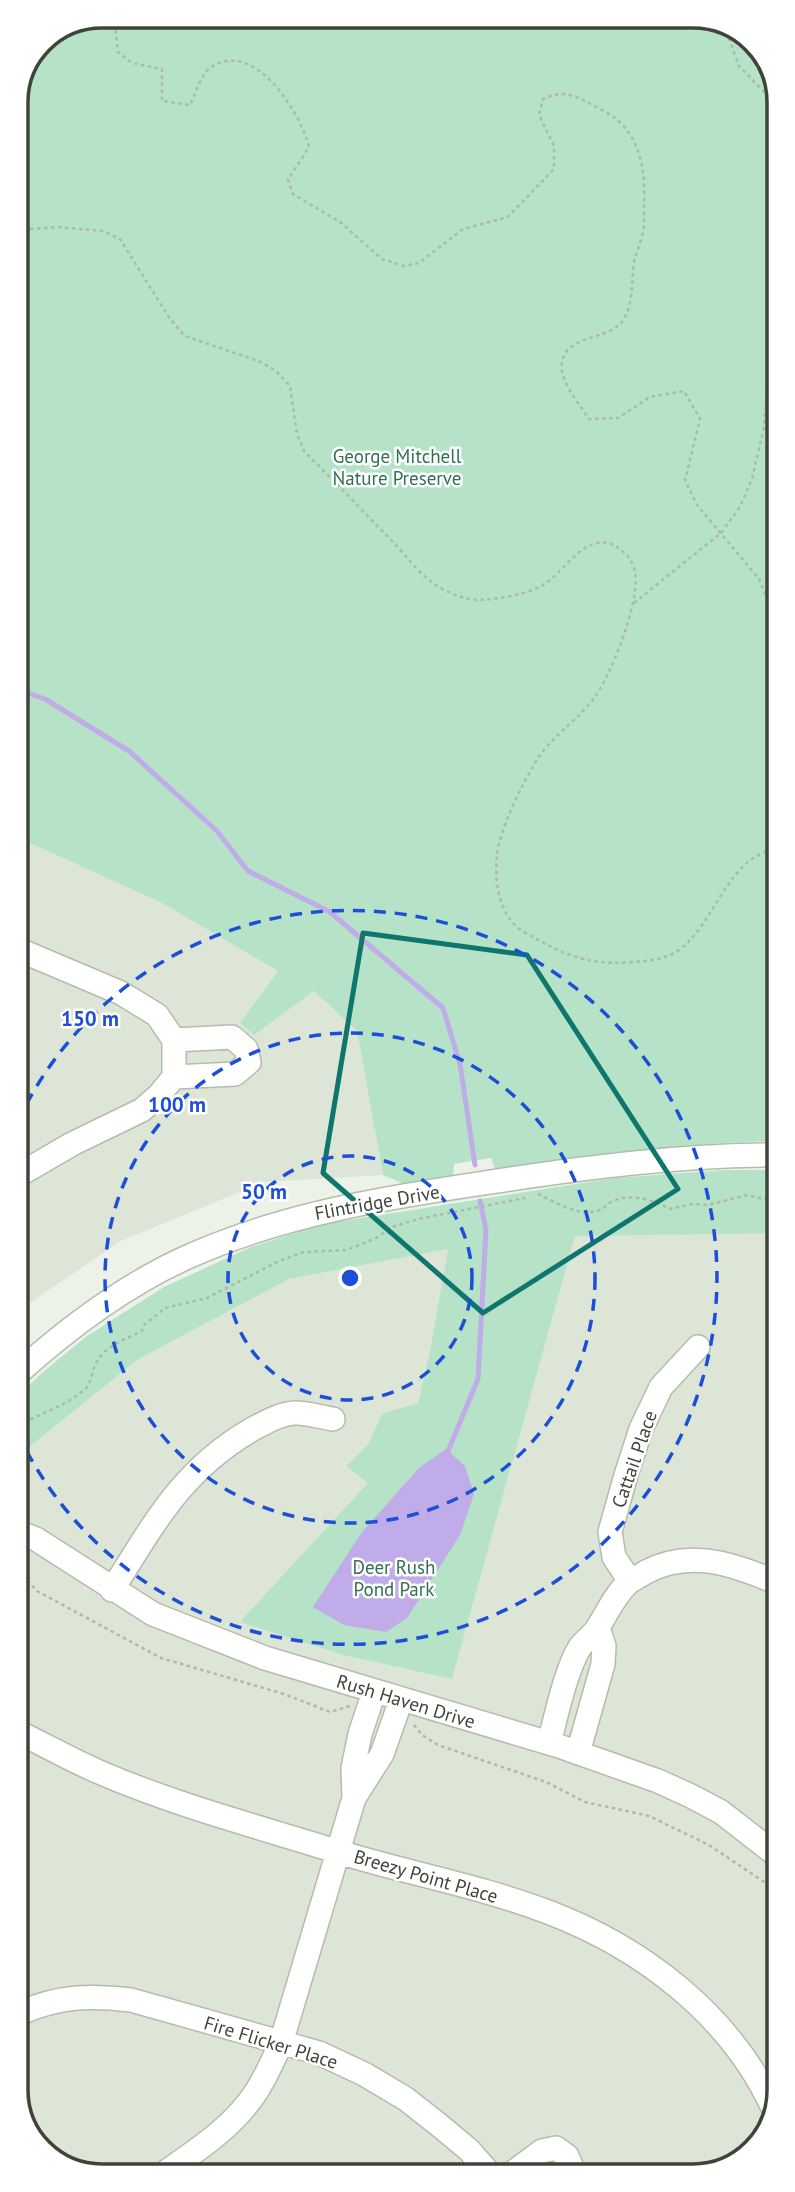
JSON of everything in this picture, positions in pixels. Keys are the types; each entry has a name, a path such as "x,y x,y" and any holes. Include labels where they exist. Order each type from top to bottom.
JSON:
{"street":[{"path":"28,954 121,993 157,1015 174,1040 174,1077 159,1095 142,1110 72,1144 28,1170"},
{"path":"174,1040 232,1037 246,1049 249,1062 235,1074 174,1077"},
{"name":"Flintridge Drive","path":"28,1365 82,1320 190,1256 269,1225 310,1213 590,1167 767,1154"},
{"name":"Cattail Place","path":"630,1581 614,1557 610,1532 626,1475 641,1429 661,1387 698,1347"},
{"path":"112,1590 156,1520 184,1483 211,1457 265,1423 294,1413 333,1419"},
{"name":"Rush Haven Drive","path":"28,1537 153,1614 265,1658 578,1753 658,1781 720,1812 767,1848"},
{"path":"549,1744 580,1647 598,1628 607,1608 630,1581 658,1566 679,1560 702,1559 721,1562 767,1579"},
{"path":"578,1753 603,1664 604,1646 598,1628"},
{"path":"354,1798 353,1768 360,1734 374,1692"},
{"path":"177,2164 239,2113 254,2094 281,2043 354,1798 382,1754 401,1700"},
{"name":"Breezy Point Place","path":"28,1737 97,1771 156,1795 338,1852 547,1911 619,1945 656,1968 705,2012 746,2062 767,2097"},
{"name":"Fire Flicker Place","path":"28,2009 44,2002 70,1997 99,1996 131,2000 318,2053 364,2074 406,2099 459,2142 480,2164"},
{"path":"524,2164 542,2151 556,2148 567,2156 570,2164"}],"path":[{"path":"115,28 118,52 132,63 162,69 162,101 190,105 208,69 226,60 240,61 261,71 285,96 305,131 309,147 288,180 293,194 340,222 382,259 404,266 419,263 463,229 508,217 554,169 554,146 539,115 543,99 556,93 574,97 614,116 627,128 642,160 645,180 643,234 634,262 631,295 624,319 613,330 569,347 562,359 564,379 589,419 618,418 650,397 684,391 700,419 685,480 697,505 759,579 767,598"},
{"path":"729,38 739,66 766,94"},
{"path":"28,229 57,227 103,231 120,239 170,319 185,336 261,362 276,370 290,386 297,434 304,451 432,582 463,598 482,600 527,592 544,585 577,554 596,544 611,544 626,553 635,567 634,603 614,663 594,698 537,759 499,837 496,865 499,892 508,916 520,930 576,958 607,964 657,961 695,936 745,863 767,851"},
{"path":"634,603 721,533 740,507 752,479 764,427 767,388"},
{"path":"28,1420 51,1410 88,1387 96,1363 113,1343 142,1331 144,1325 165,1308 207,1297 279,1261 304,1252 346,1250 376,1238 392,1227 418,1219 538,1194 571,1210 599,1211 609,1202 626,1196 658,1203 670,1209 694,1204 708,1205 747,1195 767,1198"}],"highlighted area":[{"path":"363,933 527,955 678,1189 483,1313 323,1173"}],"shaded area":[{"path":"28,842 162,903 278,971 240,1023 254,1035 314,991 357,1031 383,1175 264,1182 121,1241 28,1304"},
{"path":"767,1233 767,2090 766,2105 757,2127 734,2152 712,2161 693,2164 97,2164 65,2154 40,2131 31,2109 28,2090 28,1448 137,1360 289,1279 448,1249 418,1403 382,1415 369,1443 346,1466 369,1483 241,1622 343,1655 452,1679 575,1235"},
{"path":"446,1449 465,1466 474,1494 460,1535 407,1618 386,1632 344,1625 313,1607 362,1532 419,1468"}],"green space":[{"name":"George Mitchell Nature Preserve","path":"102,28 698,28 717,32 738,43 749,53 759,69 767,102 767,1141 636,1150 495,1169 491,1158 454,1164 453,1176 404,1184 383,1175 357,1031 314,991 254,1035 240,1023 278,971 162,903 28,842 28,97 36,69 43,57 65,38 78,32"},
{"name":"Deer Rush Pond Park","path":"725,1170 767,1170 767,1233 575,1236 452,1679 343,1655 240,1622 368,1483 346,1466 369,1443 382,1414 418,1403 448,1249 289,1279 137,1360 28,1448 28,1386 87,1336 164,1287 251,1247 323,1224 614,1178"}],"waterway":[{"path":"28,693 45,699 129,751 217,831 248,871 330,912 443,1008 460,1064 475,1165"},
{"path":"446,1456 478,1379 486,1230 480,1201"}]}
